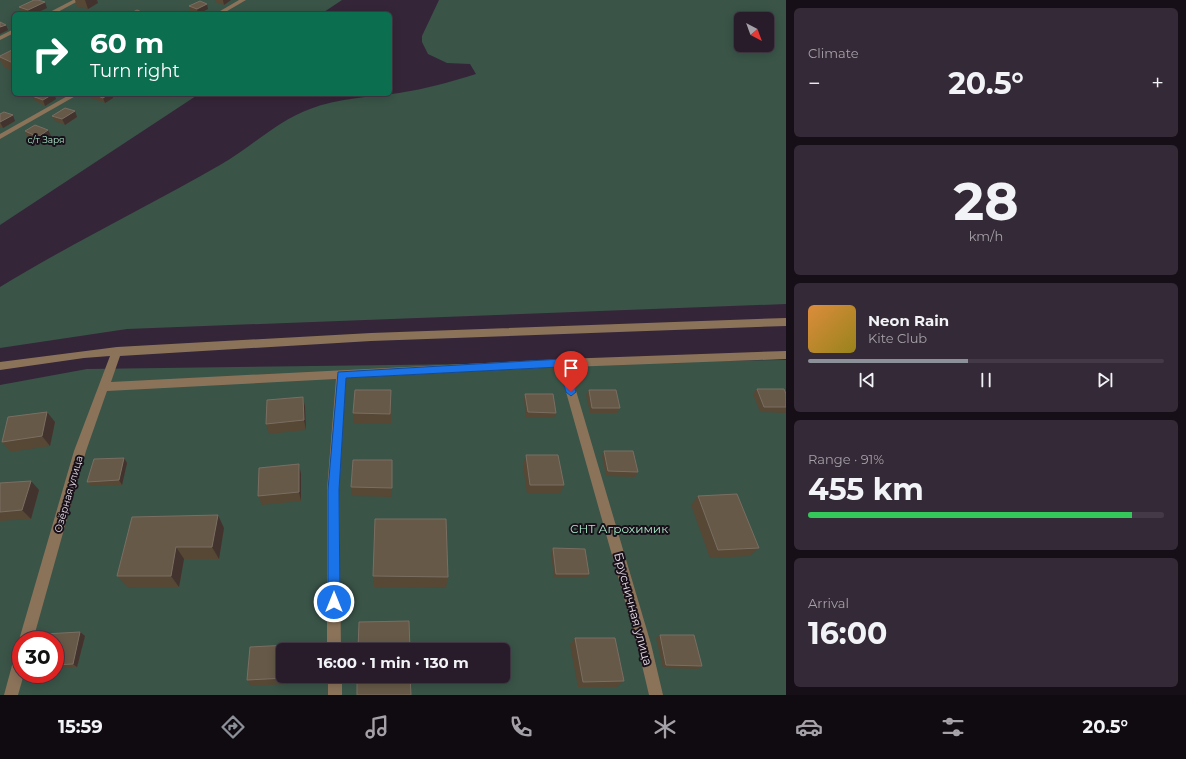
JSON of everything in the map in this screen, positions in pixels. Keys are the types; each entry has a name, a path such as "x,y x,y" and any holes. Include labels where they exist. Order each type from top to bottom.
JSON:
{"street":[{"path":"53,12 77,0"},
{"path":"222,12 243,0"},
{"path":"0,38 12,32"},
{"path":"0,137 72,96"},
{"path":"0,366 84,354 371,337 786,322"},
{"name":"Озёрная улица","path":"29,631 80,451 117,352"},
{"path":"104,387 562,363 786,354"},
{"name":"Брусничная улица","path":"562,363 644,644 656,695"},
{"path":"334,643 333,490 341,375"},
{"path":"11,695 14,683"},
{"path":"335,683 335,695"}],"green space":[{"name":"с/т Заря","path":"0,0 342,0 324,12 12,12 12,96 196,96 0,225"},
{"path":"439,0 786,0 786,304 127,329 0,348 0,287 54,255 220,165 286,120 310,109 332,102 372,96 392,96 392,94 419,89 476,74 470,64 447,63 428,54 422,42 422,36"},
{"name":"СНТ Агрохимик","path":"786,360 786,695 0,695 0,385 87,369"}],"building":[{"path":"34,0 45,2 28,10 19,7"},
{"path":"200,1 207,4 197,9 189,6"},
{"path":"0,22 6,25 0,27"},
{"path":"12,50 12,63 0,57"},
{"path":"32,96 50,96 43,100"},
{"path":"65,108 75,111 62,119 52,116"},
{"path":"4,112 13,115 0,122 0,114"},
{"path":"35,125 48,130 38,137 25,131"},
{"path":"757,389 784,389 786,394 786,407 764,407"},
{"path":"355,390 391,390 390,414 353,413"},
{"path":"589,390 616,390 620,408 592,408"},
{"path":"525,394 553,394 556,413 528,412"},
{"path":"303,397 304,420 266,424 267,400"},
{"path":"47,412 42,436 2,442 8,417"},
{"path":"604,451 633,451 638,472 608,471"},
{"path":"526,455 558,455 564,485 530,485"},
{"path":"124,458 119,480 87,482 94,459"},
{"path":"353,460 392,460 392,488 351,487"},
{"path":"299,464 299,492 258,496 259,468"},
{"path":"31,481 22,510 0,512 0,483"},
{"path":"737,494 759,548 718,550 698,496"},
{"path":"218,515 212,547 176,547 171,576 117,576 132,517"},
{"path":"375,519 446,519 448,577 373,576"},
{"path":"553,548 585,549 589,574 556,574"},
{"path":"409,621 410,643 358,643 359,622"},
{"path":"80,632 73,664 64,664 64,633"},
{"path":"660,635 694,635 702,666 666,665"},
{"path":"575,638 615,638 624,681 583,682"},
{"path":"276,646 276,679 247,680 250,647"},
{"path":"357,683 410,683 411,695 357,695"}],"route":[{"path":"334,602 333,490 341,375 562,363 571,392"}]}
